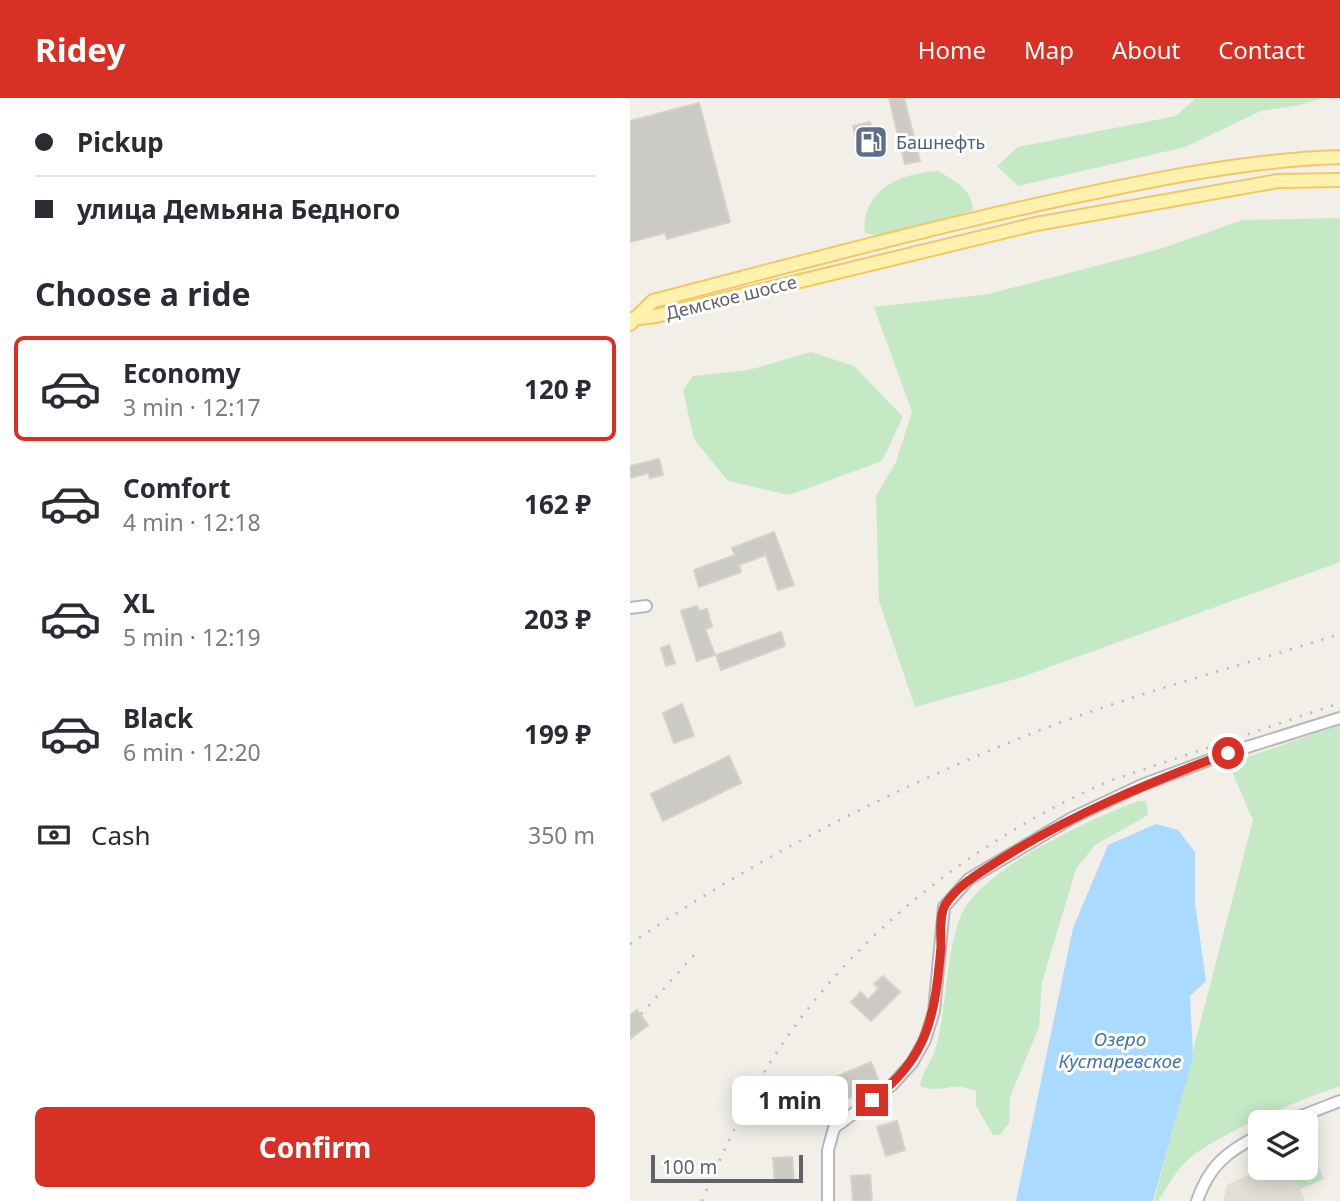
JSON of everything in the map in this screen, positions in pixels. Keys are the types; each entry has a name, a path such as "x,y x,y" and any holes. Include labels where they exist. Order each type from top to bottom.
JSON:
{"main road":[{"name":"Демское шоссе","path":"631,320 653,301 998,213 1227,167 1291,159 1340,157"},
{"name":"Демское шоссе","path":"631,320 1036,224 1278,181 1340,180"}],"street":[{"path":"630,608 646,606"},
{"path":"828,1201 828,1150 834,1128 892,1085 912,1063 925,1040 934,1011 944,907 969,879 1083,812 1142,785 1228,753 1340,718"},
{"path":"1317,1110 1340,1101"},
{"path":"1197,1201 1206,1178 1217,1161 1248,1141"}],"shaded area":[{"path":"1248,1175 1248,1180 1296,1180 1305,1201 1223,1201 1227,1185"}],"green space":[{"path":"1196,98 1322,98 1300,105 1261,111 1185,147 1018,186 997,166 1018,147 1176,116"},
{"path":"938,171 966,191 973,210 903,232 876,235 865,233 870,205 886,186 911,175"},
{"path":"1340,218 1340,562 1019,678 915,707 879,601 876,496 896,462 912,412 874,307 989,294 1160,249 1243,220"},
{"path":"811,352 854,366 903,417 882,461 789,495 728,481 694,439 683,390 693,376 749,370"},
{"path":"1340,725 1340,1086 1280,1110 1248,1110 1248,1125 1203,1148 1185,1162 1158,1201 1154,1201 1253,820 1232,772 1236,761"},
{"path":"1138,801 1146,801 1148,815 1095,845 1076,869 1042,982 1039,1027 1010,1097 1009,1123 1000,1135 993,1135 976,1106 976,1091 960,1087 933,1089 920,1086 936,1047 951,951 959,920 970,901 1011,865 1065,833"},
{"path":"1318,1165 1324,1179 1300,1189 1296,1180 1318,1180"}],"water":[{"name":"Озеро Кустаревское","path":"1156,824 1178,830 1195,852 1195,903 1206,981 1190,996 1193,1056 1153,1201 1016,1201 1073,928 1108,845"}],"building":[{"path":"889,98 904,98 920,161 905,164"},
{"path":"699,103 730,222 667,239 665,233 630,242 630,121"},
{"path":"870,122 877,149 859,153 853,126"},
{"path":"659,459 663,475 650,478 648,473 630,478 630,466"},
{"path":"774,532 794,585 778,590 766,555 739,565 741,572 699,587 694,570 735,555 732,548"},
{"path":"697,606 699,611 707,609 712,627 705,629 715,655 697,661 681,611"},
{"path":"781,632 785,646 721,670 716,655"},
{"path":"669,645 675,663 666,666 661,648"},
{"path":"682,704 694,736 674,743 663,713"},
{"path":"729,756 741,783 663,821 651,794"},
{"path":"883,976 900,992 871,1021 851,1002 861,992 868,1000 879,988 874,984"},
{"path":"637,1010 648,1025 630,1039 630,1015"},
{"path":"871,1062 880,1084 819,1111 811,1092 821,1088 819,1084"},
{"path":"897,1121 905,1150 886,1156 877,1127"},
{"path":"792,1157 794,1180 775,1182 773,1158"},
{"path":"870,1175 872,1201 853,1201 851,1176"}],"railway":[{"path":"630,944 777,853 931,776 1038,731 1112,704 1340,634"},
{"path":"702,1201 751,1097 770,1063 802,1017 838,973 877,933 920,896 1012,831 1112,780 1340,703"},
{"path":"641,1014 694,955"}],"place":[{"name":"Башнефть","path":"871,142"}],"route":[{"path":"872,1100 892,1085 912,1063 925,1040 934,1011 944,907 969,879 1072,818 1142,785 1228,753"}]}
